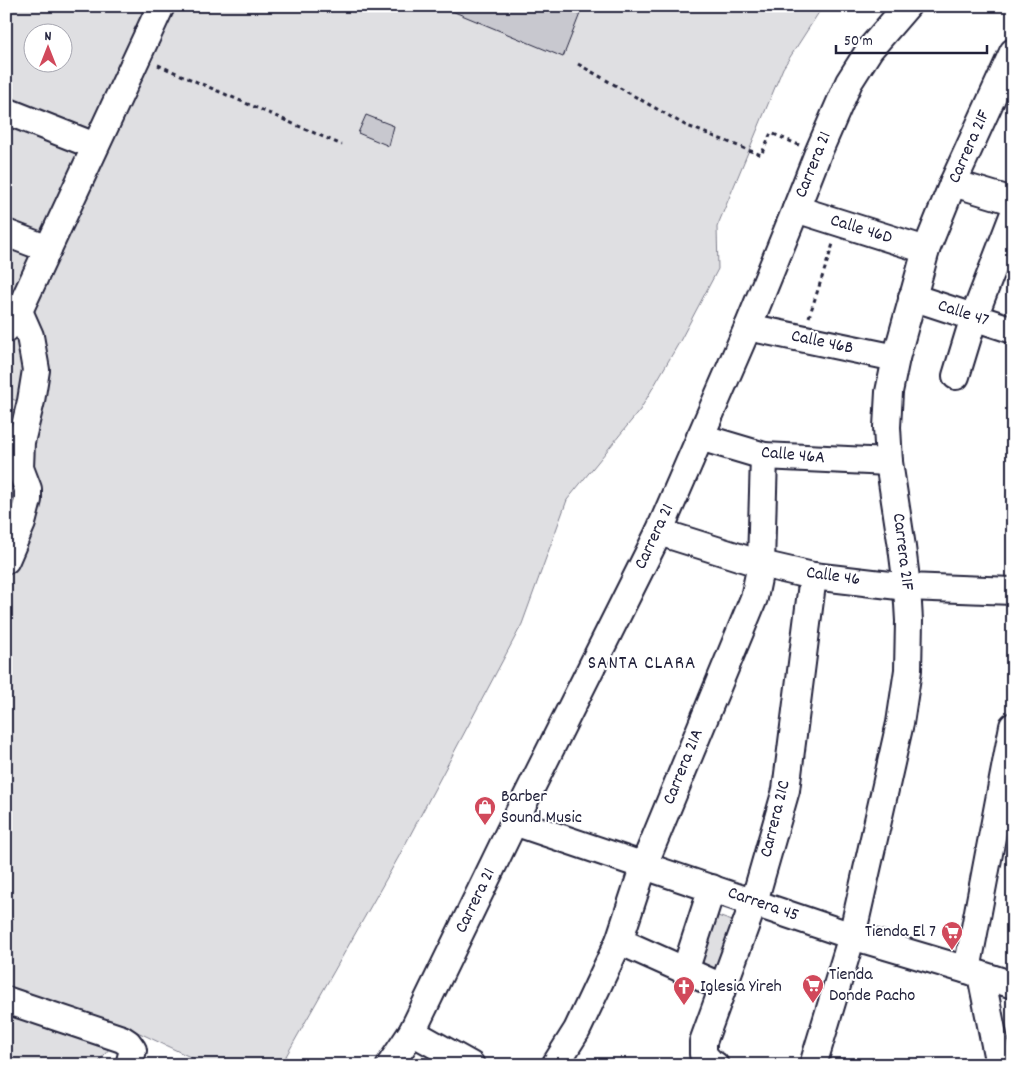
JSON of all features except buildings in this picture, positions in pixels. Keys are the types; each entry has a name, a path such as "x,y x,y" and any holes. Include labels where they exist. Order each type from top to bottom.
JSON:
{"street":[{"path":"6,560 22,523 28,500 28,489 20,468 20,442 32,401 36,370 30,336 13,320 48,249 160,6"},
{"name":"Carrera 21","path":"390,1065 412,1032 658,532 748,327 818,152 849,82 870,49 907,6"},
{"name":"Carrera 21F","path":"813,1065 852,936 900,724 908,670 909,621 907,587 889,462 886,427 888,392 926,250 953,183 1013,52"},
{"path":"6,111 95,146"},
{"path":"953,183 1013,201"},
{"name":"Calle 46D","path":"796,209 926,250"},
{"path":"956,376 974,317 1013,216"},
{"path":"6,233 48,249"},
{"name":"Calle 47","path":"912,297 1013,330"},
{"name":"Calle 46B","path":"748,327 896,358"},
{"name":"Calle 46A","path":"700,437 764,456 889,462"},
{"name":"Carrera 21A","path":"555,1065 577,1030 619,941 644,865 754,598 761,564 764,456"},
{"name":"Calle 46","path":"658,532 761,564 813,576 907,587 1013,591"},
{"name":"Carrera 21C","path":"709,1059 703,1042 754,902 786,790 813,576"},
{"path":"999,1065 974,973 1013,726"},
{"name":"Carrera 45","path":"514,822 852,936 1013,985"},
{"path":"685,971 712,888"},
{"path":"619,941 722,987"},
{"path":"6,1000 122,1040 133,1050 129,1065"},
{"path":"412,1032 471,1065"}],"path":[{"path":"137,55 342,145"},
{"path":"578,64 685,124 761,155 771,133 818,152"},
{"path":"801,338 840,223"}],"shaded area":[{"path":"6,6 823,6 783,68 717,227 718,269 680,341 640,410 567,500 522,624 398,858 281,1065 207,1065 127,1027 96,1065 6,1065 6,452 26,404 6,397"},
{"path":"712,914 738,923 714,982 692,973"}],"place":[{"name":"Barber Sound Music","path":"485,826"},
{"name":"Tienda El 7","path":"952,951"},
{"name":"Tienda Donde Pacho","path":"813,1004"},
{"name":"Iglesia Yireh","path":"684,1006"}],"district":[{"name":"SANTA CLARA","path":"642,664"}]}
